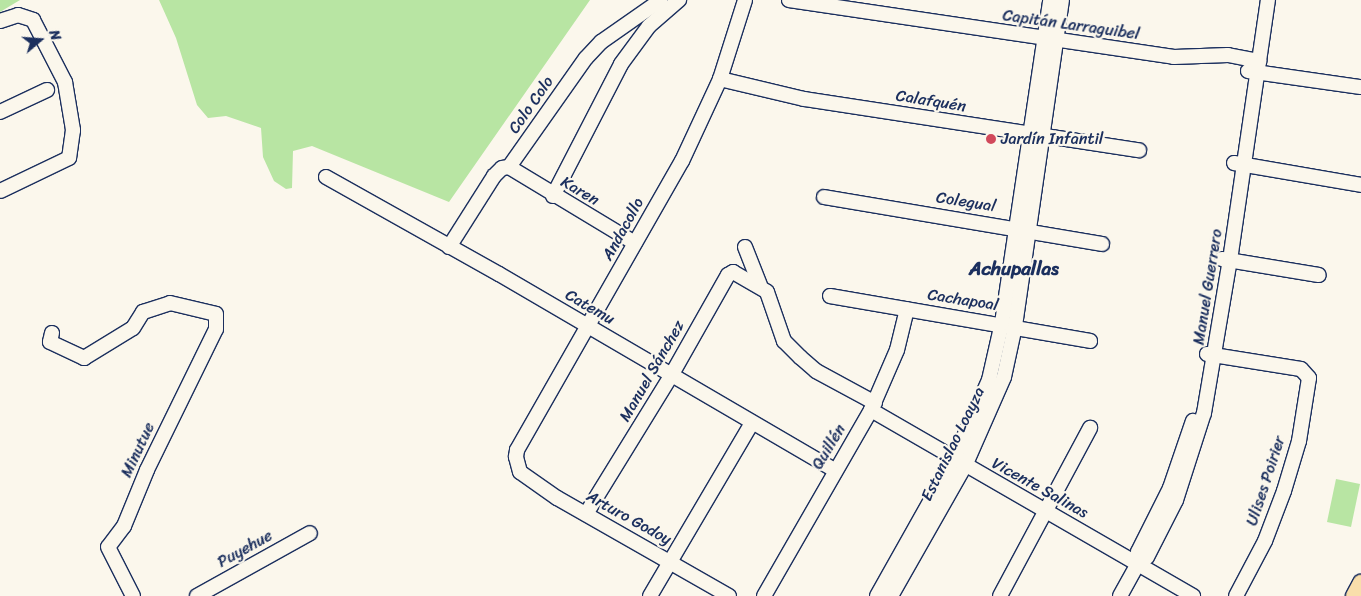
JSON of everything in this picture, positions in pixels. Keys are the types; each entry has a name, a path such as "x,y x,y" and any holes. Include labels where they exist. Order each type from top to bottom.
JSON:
{"main road":[{"path":"1354,596 1361,583"}],"street":[{"name":"Colo Colo","path":"449,247 494,176 502,168 509,167 586,58 601,42 661,0"},
{"path":"553,196 621,64 649,26 679,0"},
{"name":"Andacollo","path":"517,466 517,450 590,327 682,161 720,79 745,0"},
{"name":"Capitán Larraguibel","path":"789,0 1174,57 1222,55 1253,66 1361,87"},
{"name":"Estanislao Loayza","path":"1050,0 1050,40"},
{"name":"Estanislao Loayza","path":"891,596 960,462 1008,325 1050,40 1062,0"},
{"name":"Manuel Guerrero","path":"1120,596 1138,564 1138,552 1170,488 1191,426 1211,355 1253,66 1259,0"},
{"name":"Manuel Guerrero","path":"1253,66 1268,0"},
{"path":"0,21 18,15 33,20 65,82 73,130 69,158 0,190"},
{"name":"Calafquén","path":"720,79 804,99 1139,150"},
{"path":"0,112 46,90"},
{"path":"1238,164 1361,185"},
{"name":"Karen","path":"509,167 553,196 635,243"},
{"name":"Catemu","path":"326,177 672,374 752,423 835,470"},
{"name":"Colegual","path":"824,197 1102,244"},
{"path":"745,247 762,287"},
{"path":"1226,260 1319,275"},
{"name":"Manuel Sánchez","path":"586,514 672,374 728,275 737,274 762,287"},
{"name":"Vicente Salinas","path":"762,287 784,340 800,358 816,370 960,462 1193,596"},
{"name":"Cachapoal","path":"830,296 1090,340"},
{"name":"Minutue","path":"52,333 50,342 84,358 133,328 143,312 170,303 216,314 216,329 147,470 124,526 108,547 133,596"},
{"name":"Quillén","path":"764,596 873,407 897,350 907,309"},
{"name":"Ulises Poirier","path":"1211,355 1306,372 1308,378 1299,441 1284,491 1265,541 1236,596"},
{"path":"650,596 752,423"},
{"path":"1000,596 1048,512 1090,428"},
{"name":"Estanislao Loayza","path":"878,596 960,462"},
{"name":"Arturo Godoy","path":"517,466 520,472 586,514 730,596"},
{"name":"Puyehue","path":"197,596 310,533"}],"green space":[{"path":"0,0 20,0 0,12"},
{"path":"159,0 590,0 449,202 312,146 293,151 292,188 286,189 274,181 263,157 261,128 226,116 208,118 197,105 176,38"},
{"path":"1336,479 1360,484 1351,527 1327,522"}],"place":[{"name":"Jardín Infantil","path":"991,139"}],"district":[{"name":"Achupallas","path":"1014,269"}]}
